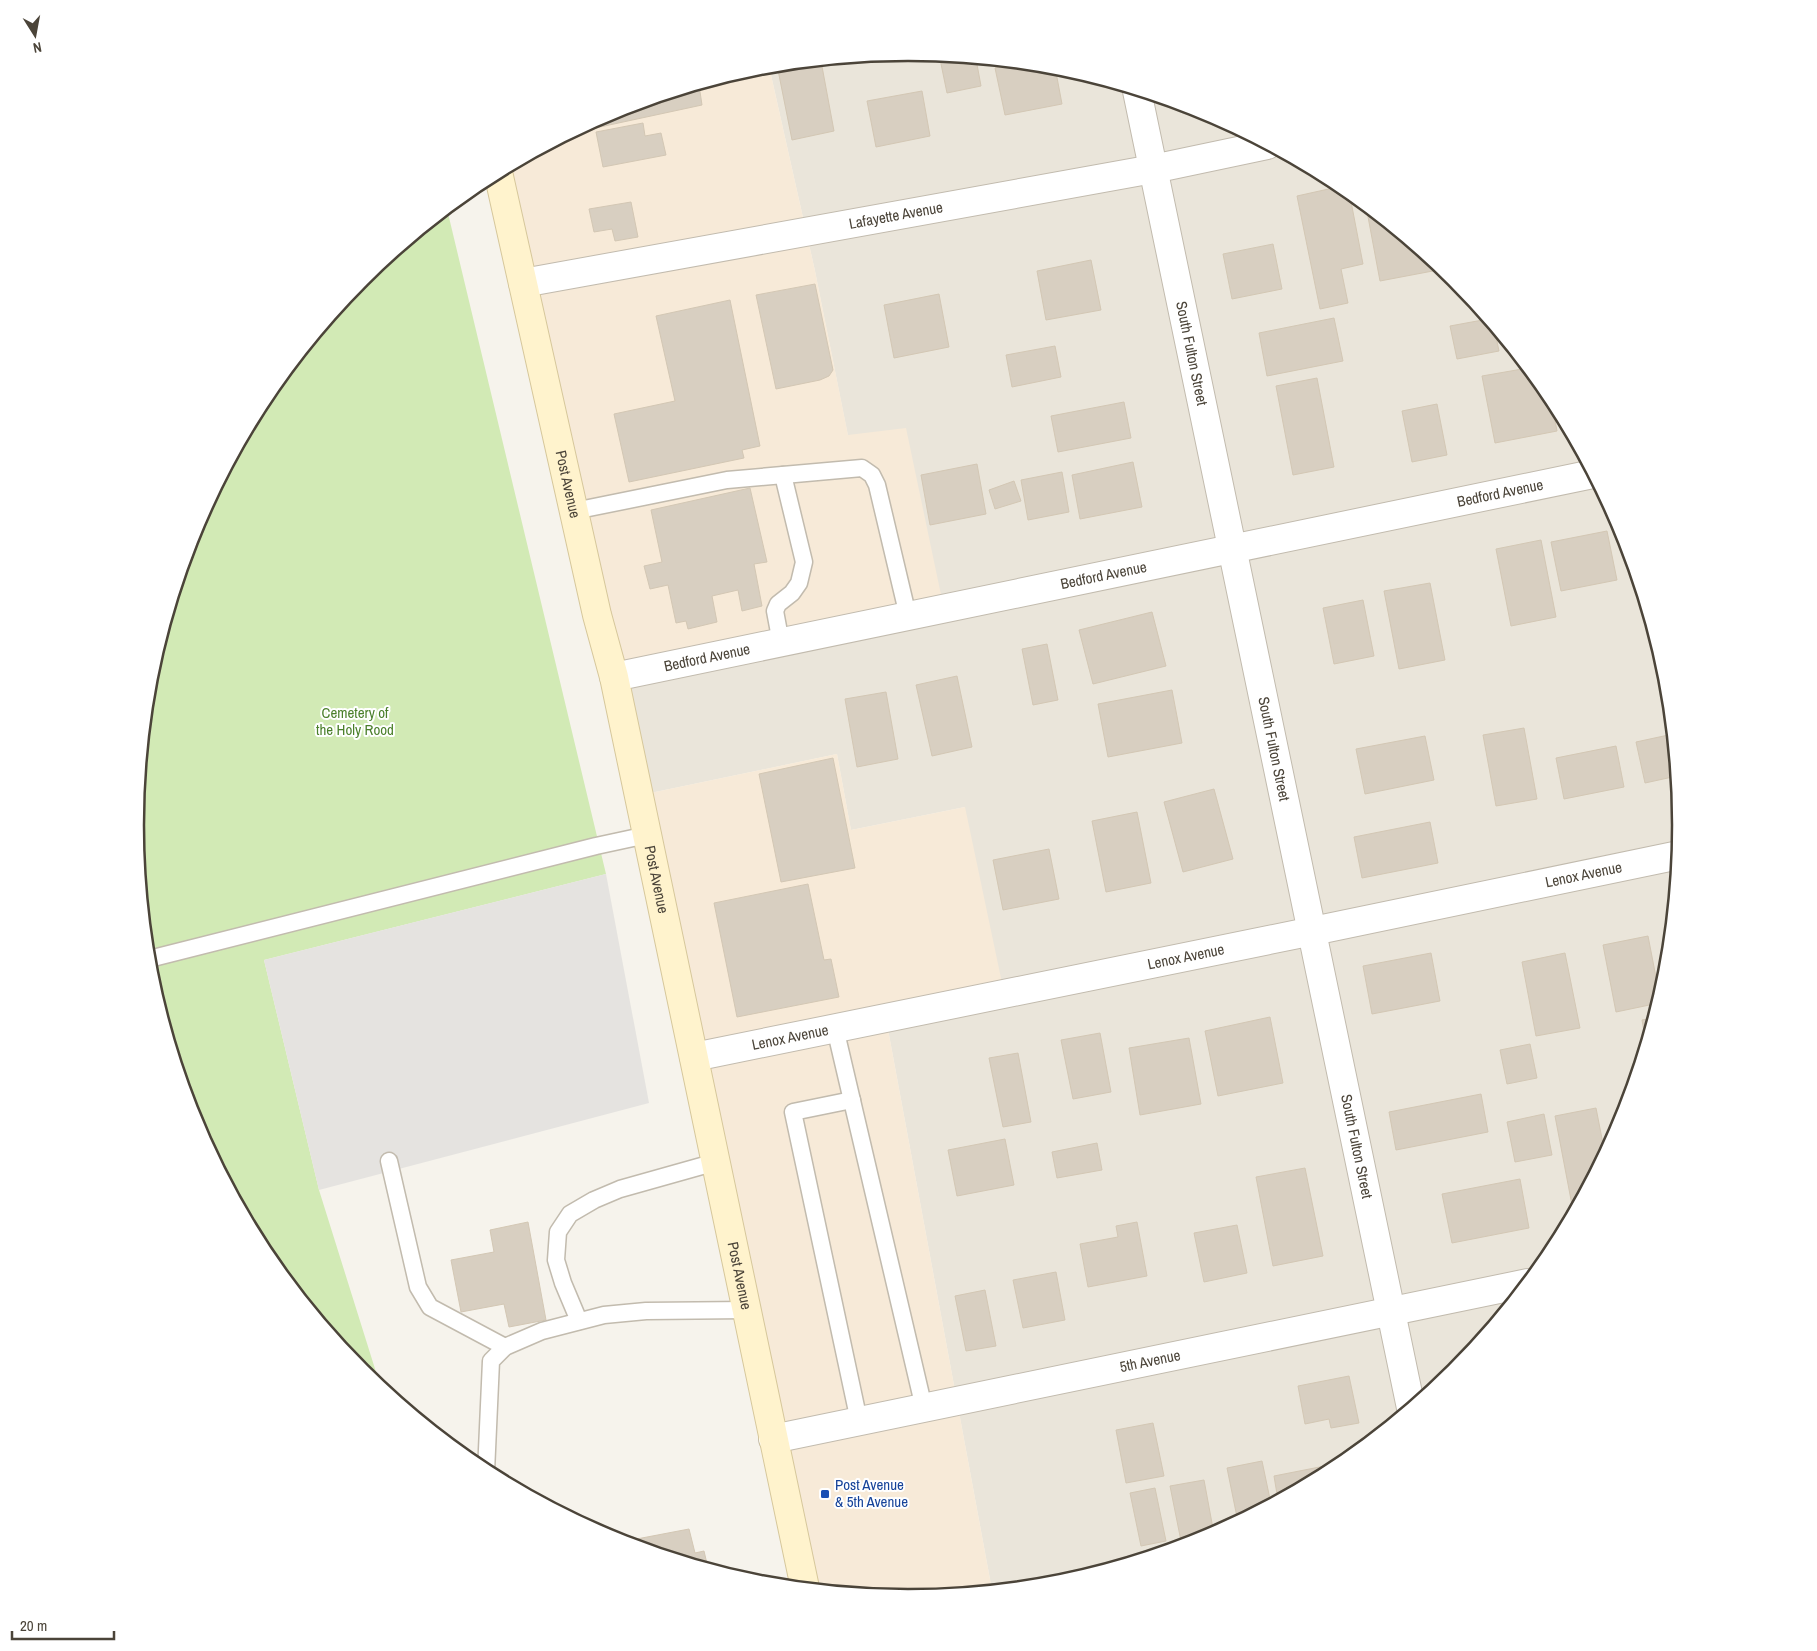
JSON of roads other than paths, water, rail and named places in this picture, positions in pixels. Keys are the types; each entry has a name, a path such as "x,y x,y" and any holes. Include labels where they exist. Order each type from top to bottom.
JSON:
{"main road":[{"name":"Post Avenue","path":"500,180 597,616 614,677 804,1582"}],"street":[{"name":"South Fulton Street","path":"1138,97 1410,1402"},
{"name":"Lafayette Avenue","path":"524,283 1153,169 1259,147"},
{"name":"Bedford Avenue","path":"614,677 1588,475"},
{"name":"Lenox Avenue","path":"694,1057 1672,857"},
{"name":"5th Avenue","path":"773,1439 1519,1285"}],"lane":[{"path":"574,511 728,480 862,468 872,475 877,485 908,616"},
{"path":"781,643 776,612 778,604 792,593 799,583 804,562 783,475"},
{"path":"156,957 596,846 647,835"},
{"path":"835,1028 924,1408"},
{"path":"852,1100 793,1112 859,1421"},
{"path":"389,1162 418,1287 430,1307 505,1347"},
{"path":"579,1321 563,1283 556,1260 558,1232 570,1214 594,1200 620,1190 716,1162"},
{"path":"486,1463 491,1361 505,1347 542,1331 604,1314 646,1311 746,1310"}],"place":[{"name":"Post Avenue & 5th Avenue","path":"825,1494"}],"park label":[{"name":"Cemetery of the Holy Rood","path":"355,722"}]}
